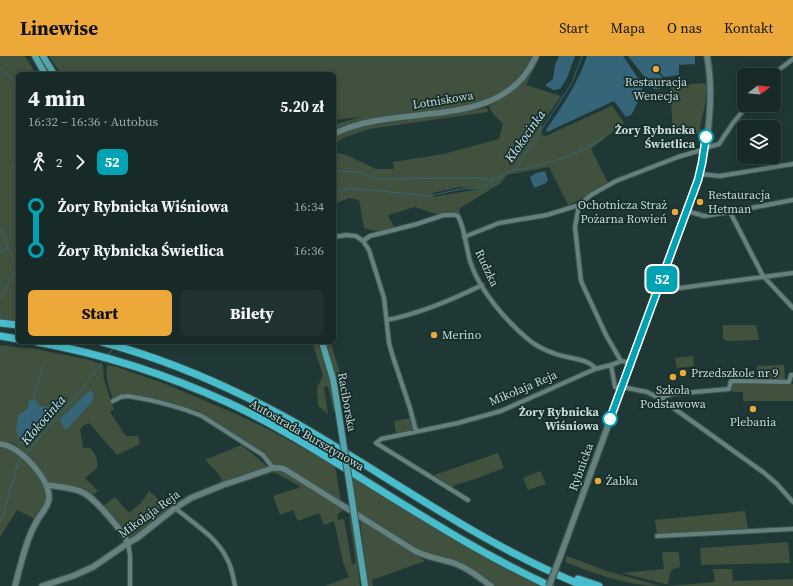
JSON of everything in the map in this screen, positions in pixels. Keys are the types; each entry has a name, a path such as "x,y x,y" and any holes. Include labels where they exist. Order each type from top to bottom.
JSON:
{"highway":[{"path":"0,322 16,325"},
{"path":"0,336 16,339"},
{"name":"Autostrada Bursztynowa","path":"46,344 122,362 180,382 230,404 327,457 456,536 550,586"},
{"name":"Autostrada Bursztynowa","path":"109,344 131,350 186,370 268,408 331,444 462,524 549,571 584,586"},
{"path":"549,571 599,586"}],"main road":[{"path":"35,56 44,72"},
{"path":"43,56 53,72"},
{"name":"Raciborska","path":"323,344 333,379 364,586"}],"street":[{"name":"Lotniskowa","path":"336,133 346,128 362,124 466,108 492,101 518,84 530,68 536,56"},
{"name":"Rybnicka","path":"550,586 700,174 705,150 710,96 710,78 707,56"},
{"path":"781,68 793,58"},
{"path":"464,237 499,223 547,215 579,204 616,180 678,156 705,150 719,144 742,112"},
{"path":"700,174 720,176 793,164"},
{"path":"686,211 704,216 793,200"},
{"path":"579,204 575,227 581,281 606,336 621,361 631,363"},
{"path":"730,212 763,276 793,308"},
{"name":"Rudzka","path":"363,241 370,236 448,215 455,215 459,218 470,262 492,302 503,315 530,341 542,348 558,355 588,363 595,368"},
{"path":"336,237 346,235 356,236 363,241 369,250 382,292 392,353 410,408 416,432"},
{"path":"658,288 665,290 793,273"},
{"path":"387,320 440,303 482,285"},
{"name":"Mikołaja Reja","path":"468,500 376,443 381,439 458,423 501,411 595,368 612,365 621,361"},
{"path":"612,365 615,387 647,392 661,399 763,472 777,484 793,502"},
{"path":"661,399 672,394 729,389 731,381 789,382 791,376 793,375"},
{"path":"113,401 128,396 176,406 192,411 263,455 273,468 281,468 286,470 415,551 430,558 461,566 491,586"},
{"path":"0,444 14,448 21,452 47,485 50,498 49,503 37,521 26,548 15,586"},
{"name":"Mikołaja Reja","path":"47,585 93,568 191,498 217,487 273,468"},
{"path":"47,485 74,489 84,493 120,530 128,543 130,555 130,586"},
{"path":"175,508 214,540 222,549 228,560 236,586"},
{"path":"657,536 793,528"}],"green space":[{"path":"0,56 25,56 35,72 16,72 16,322 0,319"},
{"path":"49,56 533,56 527,68 508,89 478,104 351,122 336,130 336,125 340,123 362,117 336,120 336,72 60,72"},
{"path":"534,68 526,85 561,96 542,124 542,135 546,136 611,106 613,107 624,123 591,149 608,183 584,198 568,205 549,167 507,175 501,183 459,209 460,214 436,214 415,207 388,215 395,229 383,231 375,231 364,228 359,200 349,198 336,203 336,153 344,154 376,169 394,169 393,162 444,154 499,139 503,124 493,114 489,106 519,86","holes":["460,187 479,189 433,197 433,193"]},
{"path":"707,83 705,105 700,127 701,134 673,136 670,85"},
{"path":"487,108 488,112 369,129 343,138 336,143 336,137 347,131 369,126"},
{"path":"723,325 756,325 759,340 728,341 723,339"},
{"path":"313,344 320,344 330,378 337,413 333,410 328,386 324,387 328,414 318,406 317,388 323,375"},
{"path":"325,344 332,344 344,388 347,393 339,395"},
{"path":"0,345 32,348 90,360 103,365 104,380 114,409 110,412 126,436 138,436 140,444 117,455 89,423 84,425 80,429 83,448 90,448 97,459 97,468 85,478 98,491 93,495 103,506 115,497 129,513 141,503 149,491 170,510 138,534 132,537 127,536 90,496 48,484 31,459 14,443 0,442","holes":["38,405 54,408 41,429 30,437 29,443 20,442 17,423 21,415 25,411"]},
{"path":"693,356 694,366 677,368 675,358"},
{"path":"107,365 163,383 234,413 274,432 335,466 341,501 282,466 272,464 261,452 198,411 173,403 128,394 113,399 107,378"},
{"path":"784,365 785,380 757,381 757,366"},
{"path":"733,384 793,384 793,401 743,401 743,392 732,392"},
{"path":"416,417 419,429 396,433 394,421"},
{"path":"241,445 268,467 223,483 218,473 205,460"},
{"path":"0,447 16,453 24,459 38,475 46,492 47,500 44,507 35,519 17,510 0,537"},
{"path":"498,453 504,468 455,485 453,488 434,475"},
{"path":"268,471 284,471 341,505 342,511 338,514 337,520 344,519 352,564 356,563 349,516 353,518 360,586 325,586 349,577 343,562 334,521 324,525 319,513 298,521 293,510 280,515 273,496 301,487 278,474"},
{"path":"540,471 546,484 528,490 523,478"},
{"path":"352,477 458,541 541,586 496,586 465,565 420,551 357,512"},
{"path":"745,511 748,529 657,534 655,520"},
{"path":"360,518 425,561 372,580 373,586 367,586"},
{"path":"788,542 790,563 701,565 700,548"},
{"path":"662,552 679,552 680,567 673,569 670,573 668,584 622,573 664,569"},
{"path":"567,556 607,571 660,586 624,582 600,575 565,562"},
{"path":"713,569 732,569 733,581 793,579 793,586 669,586 715,582"}],"water":[{"path":"559,56 575,56 567,78 560,89 553,90 545,85 553,79 555,65"},
{"path":"587,56 623,56 642,84 642,93 632,114 626,117 614,101 547,132 546,130 574,86"},
{"path":"628,56 695,56 695,64 679,65 679,75 664,77 660,73 661,71 659,66 653,66 653,73 659,74 664,80 664,84 659,89 654,89"},
{"path":"545,171 548,180 546,183 534,188 530,177 536,173"},
{"path":"90,390 94,394 92,402 68,428 65,429 60,422 60,419"},
{"path":"35,399 38,405 55,409 41,429 30,437 29,443 20,443 16,430 18,416 28,408 28,401"}],"waterway":[{"name":"Kłokocinka","path":"336,192 351,188 429,196 461,189 481,188 516,168 572,83 582,56"},
{"path":"0,68 16,81"},
{"path":"336,127 342,123"},
{"path":"514,170 537,166 573,155 603,138"},
{"path":"336,171 357,172 378,179 477,178 494,180"},
{"path":"0,227 8,248 16,261"},
{"path":"0,252 8,248"},
{"path":"0,298 16,270"},
{"name":"Kłokocinka","path":"107,356 113,349"},
{"name":"Kłokocinka","path":"25,454 74,399 104,360"},
{"path":"34,397 35,388 39,381 43,364"},
{"name":"Kłokocinka","path":"0,521 19,460 22,458"}],"bus line":[{"name":"52","path":"610,419 698,180 705,151 706,137"}],"place":[{"name":"Restauracja Wenecja","path":"656,69"},
{"name":"Żory Rybnicka Świetlica","path":"706,137"},
{"name":"Restauracja Hetman","path":"700,202"},
{"name":"Ochotnicza Straż Pożarna Rowień","path":"675,212"},
{"name":"Merino","path":"434,335"},
{"name":"Przedszkole nr 9","path":"683,373"},
{"name":"Szkoła Podstawowa","path":"673,377"},
{"name":"Plebania","path":"753,409"},
{"name":"Żory Rybnicka Wiśniowa","path":"610,419"},
{"name":"Żabka","path":"598,481"}]}
